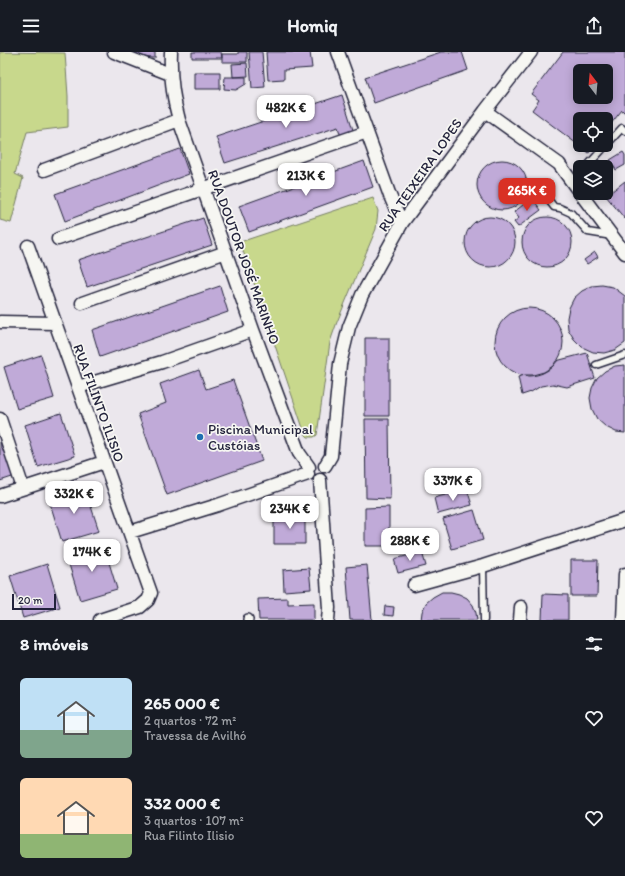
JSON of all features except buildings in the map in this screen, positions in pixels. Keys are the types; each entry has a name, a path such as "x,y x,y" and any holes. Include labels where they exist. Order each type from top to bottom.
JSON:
{"street":[{"path":"114,52 170,74"},
{"name":"RUA DOUTOR JOSÉ MARINHO","path":"171,52 170,74 179,120 253,330 308,471"},
{"path":"338,52 390,196 402,223"},
{"name":"RUA TEIXEIRA LOPES","path":"325,466 331,456 340,364 349,328 362,295 402,223 531,52"},
{"path":"485,111 559,164 573,183"},
{"path":"44,170 179,120"},
{"path":"58,239 367,132"},
{"path":"585,200 625,251"},
{"name":"RUA FILINTO ILISIO","path":"28,246 151,593 148,600 140,607 100,620"},
{"path":"82,303 226,252"},
{"path":"0,322 55,322"},
{"path":"78,387 162,362 253,330"},
{"path":"0,419 23,488"},
{"path":"0,496 104,462"},
{"path":"320,462 325,466 326,474 320,480 314,480 308,471 310,464 320,462"},
{"path":"130,532 218,505 308,471"},
{"path":"320,480 329,608 328,620"},
{"path":"414,585 483,566 625,520"},
{"path":"623,620 625,574"},
{"path":"520,620 521,607"}],"lane":[{"path":"593,160 622,128 625,130"},
{"path":"541,190 554,207 571,213 588,232 613,237"},
{"path":"596,365 625,355"},
{"path":"483,566 484,620"}],"green space":[{"path":"0,52 65,53 68,96 68,127 27,132 15,174 23,178 11,223 0,220"},
{"path":"373,198 378,211 376,229 330,342 317,435 314,437 308,437 305,434 240,242"}],"place":[{"name":"Piscina Municipal Custóias","path":"200,437"}]}
